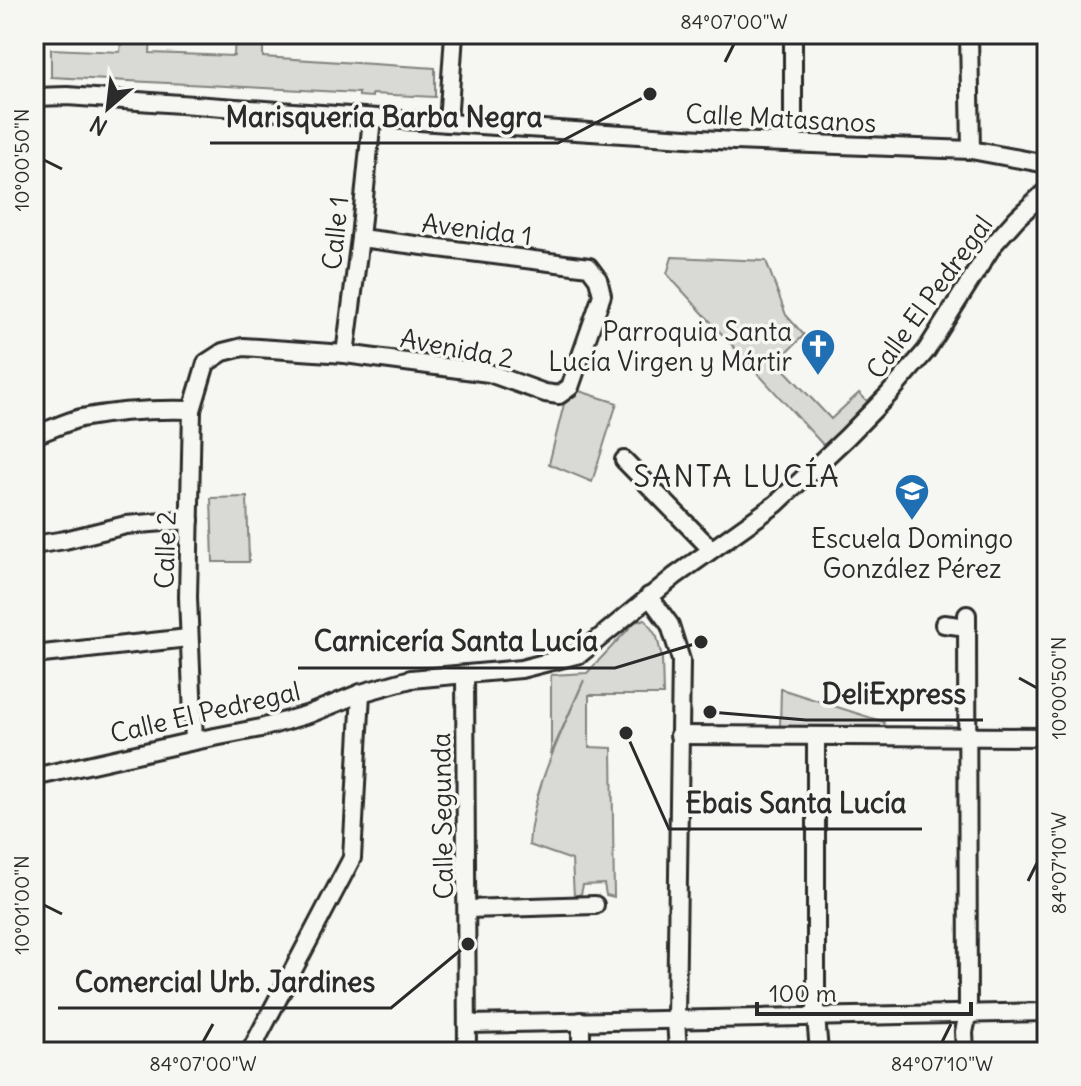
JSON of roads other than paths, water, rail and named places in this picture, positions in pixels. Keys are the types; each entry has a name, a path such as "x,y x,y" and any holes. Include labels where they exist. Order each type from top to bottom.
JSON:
{"street":[{"path":"448,123 454,34"},
{"path":"793,34 793,143"},
{"path":"969,34 971,150"},
{"name":"Calle Matasanos","path":"34,97 67,96 793,143 971,150 1047,164"},
{"name":"Calle 1","path":"345,354 372,118"},
{"name":"Calle El Pedregal","path":"34,777 261,728 411,679 521,669 580,654 649,596 776,504 847,437 926,351 993,245 1047,190"},
{"name":"Avenida 1","path":"360,238 589,267 598,279 602,295 570,387 559,395"},
{"name":"Avenida 2","path":"206,363 223,352 243,347 345,354 489,373 559,395"},
{"name":"Calle 2","path":"194,741 188,638 192,410 206,363"},
{"path":"34,435 78,419 126,412 192,410"},
{"path":"624,460 711,549"},
{"path":"34,545 126,525 190,520"},
{"path":"649,596 670,625 681,660 678,1052"},
{"path":"944,624 967,621 968,1014 964,1032 965,1052"},
{"path":"34,655 188,638"},
{"name":"Calle Segunda","path":"465,675 467,1052"},
{"path":"250,1052 352,858 361,693"},
{"path":"679,735 1047,737"},
{"path":"816,736 816,1016 819,1052"},
{"path":"467,909 595,905"},
{"path":"467,1024 1047,1012"},
{"path":"581,1021 581,1052"}],"place":[{"name":"Marisquería Barba Negra","path":"650,94"},
{"name":"Parroquia Santa Lucía Virgen y Mártir","path":"818,377"},
{"name":"Escuela Domingo González Pérez","path":"912,522"},
{"name":"Carnicería Santa Lucía","path":"701,642"},
{"name":"DeliExpress","path":"710,712"},
{"name":"Ebais Santa Lucía","path":"626,733"},
{"name":"Comercial Urb. Jardines","path":"468,944"}],"district":[{"name":"SANTA LUCÍA","path":"737,476"}]}
